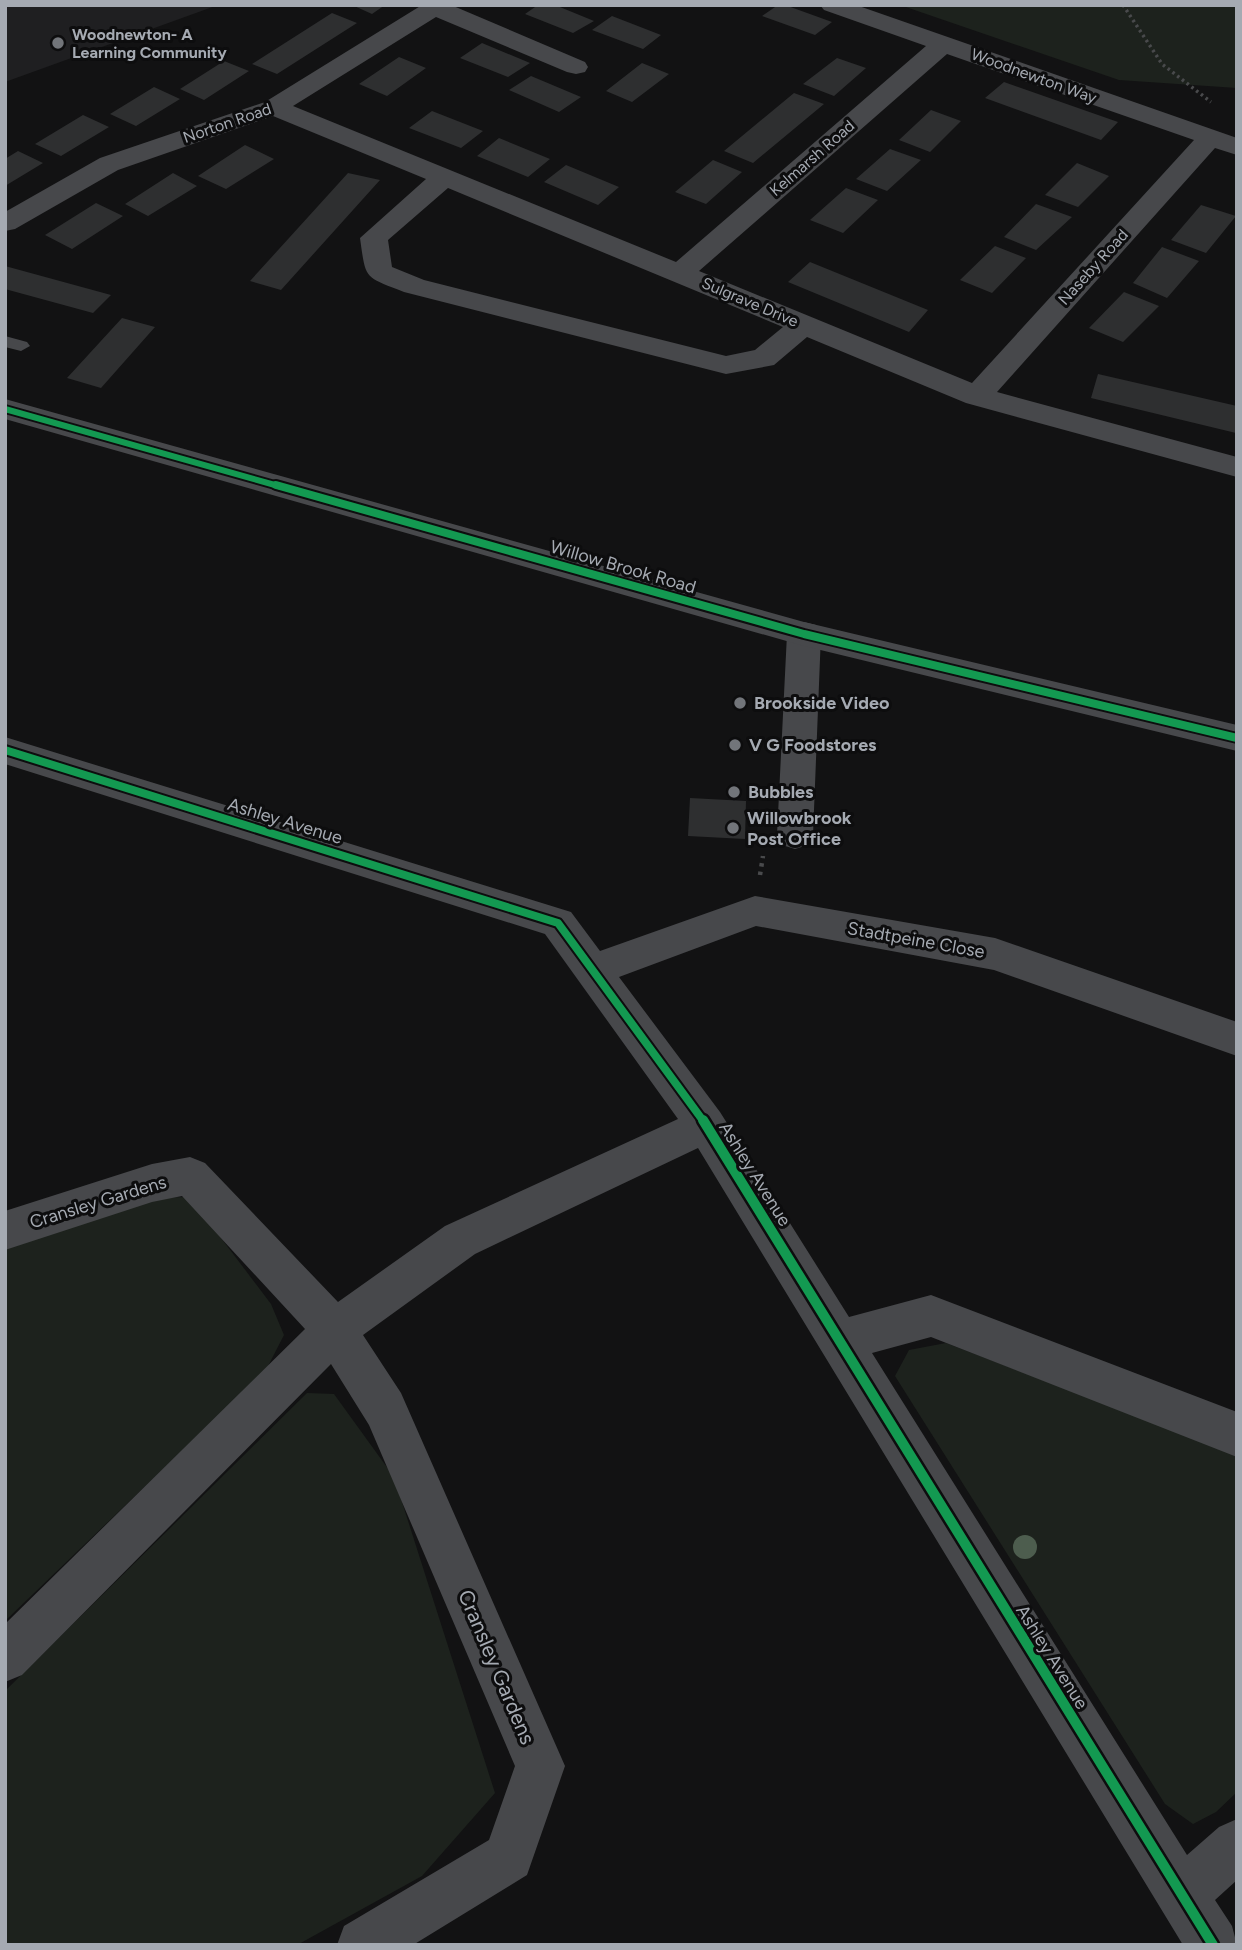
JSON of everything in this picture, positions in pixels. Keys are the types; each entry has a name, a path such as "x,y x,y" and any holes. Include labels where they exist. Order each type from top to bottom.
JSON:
{"street":[{"name":"Woodnewton Way","path":"832,5 1237,147"},
{"path":"437,7 576,67"},
{"name":"Norton Road","path":"5,223 109,164 274,107 437,7"},
{"name":"Kelmarsh Road","path":"681,272 943,44"},
{"name":"Sulgrave Drive","path":"274,107 681,272 977,396 1237,467"},
{"name":"Naseby Road","path":"977,396 1209,138"},
{"path":"445,177 374,238 379,272 414,286 726,365 764,358 803,325"},
{"name":"Willow Brook Road","path":"6,410 804,634 1237,738"},
{"path":"795,835 804,634"},
{"name":"Ashley Avenue","path":"5,750 558,923 706,1125 1213,1945"},
{"path":"593,970 755,911"},
{"name":"Stadtpeine Close","path":"755,911 995,954 1237,1040"},
{"path":"5,1658 335,1330 460,1240 706,1125"},
{"name":"Cransley Gardens","path":"5,1231 152,1183 190,1176 335,1330 385,1409 540,1766 509,1857 363,1945"},
{"path":"838,1341 930,1316 1237,1435"},
{"path":"1181,1896 1237,1845"}],"path":[{"path":"1123,5 1162,64 1217,107 1177,127"},
{"path":"755,911 765,844 795,835"}],"shaded area":[{"name":"Woodnewton- A Learning Community","path":"5,5 218,5 5,82"},
{"path":"900,5 1237,5 1237,88 1119,80"},
{"path":"190,1197 271,1304 284,1335 266,1370 5,1621 5,1245 136,1198"},
{"path":"946,1343 1237,1454 1237,1792 1216,1812 1193,1824 1165,1804 895,1376 909,1350"},
{"path":"307,1393 334,1394 394,1477 495,1793 422,1876 297,1945 5,1945 5,1691"}],"building":[{"path":"352,5 385,5 372,14"},
{"path":"538,5 555,5 594,21 573,33 525,14"},
{"path":"778,5 785,5 832,22 815,35 762,16"},
{"path":"332,13 357,23 277,74 252,64"},
{"path":"612,16 661,35 643,49 592,30"},
{"path":"482,43 530,63 508,77 460,58"},
{"path":"399,57 426,68 387,96 359,84"},
{"path":"837,58 866,68 834,96 803,84"},
{"path":"224,61 249,71 204,100 180,89"},
{"path":"642,63 669,74 632,102 606,91"},
{"path":"531,76 581,97 559,112 509,90"},
{"path":"1004,82 1118,122 1101,140 985,98"},
{"path":"154,87 180,99 136,126 110,114"},
{"path":"794,93 824,104 753,163 724,151"},
{"path":"931,110 961,121 930,152 899,140"},
{"path":"432,111 483,131 461,148 409,128"},
{"path":"83,115 109,127 61,156 35,144"},
{"path":"499,138 550,159 528,177 477,156"},
{"path":"245,145 274,159 226,189 198,176"},
{"path":"890,149 921,160 887,191 856,179"},
{"path":"18,151 43,163 5,186 5,159"},
{"path":"713,160 742,172 706,204 675,192"},
{"path":"1077,163 1109,176 1078,207 1045,195"},
{"path":"566,165 619,187 598,205 544,182"},
{"path":"173,173 197,186 148,216 125,204"},
{"path":"348,173 380,180 281,290 250,281"},
{"path":"846,188 878,200 843,233 810,220"},
{"path":"96,203 123,216 72,249 45,235"},
{"path":"1036,204 1072,217 1036,250 1004,237"},
{"path":"1201,205 1236,216 1206,253 1171,240"},
{"path":"995,246 1026,258 992,293 960,280"},
{"path":"1162,247 1199,261 1167,298 1133,283"},
{"path":"810,262 928,310 909,332 788,282"},
{"path":"5,266 111,295 93,313 5,289"},
{"path":"1124,292 1159,306 1123,342 1089,328"},
{"path":"122,318 155,327 101,388 67,378"},
{"path":"1098,374 1237,406 1236,433 1091,398"},
{"path":"690,798 746,801 745,839 688,836"}],"cycle path":[{"path":"5,409 804,634 1237,738"},
{"path":"5,750 558,923 706,1125 1213,1945"}],"place":[{"name":"Woodnewton- A Learning Community","path":"58,43"},
{"name":"Brookside Video","path":"740,703"},
{"name":"V G Foodstores","path":"735,745"},
{"name":"Bubbles","path":"734,792"},
{"name":"Willowbrook Post Office","path":"733,828"}]}
